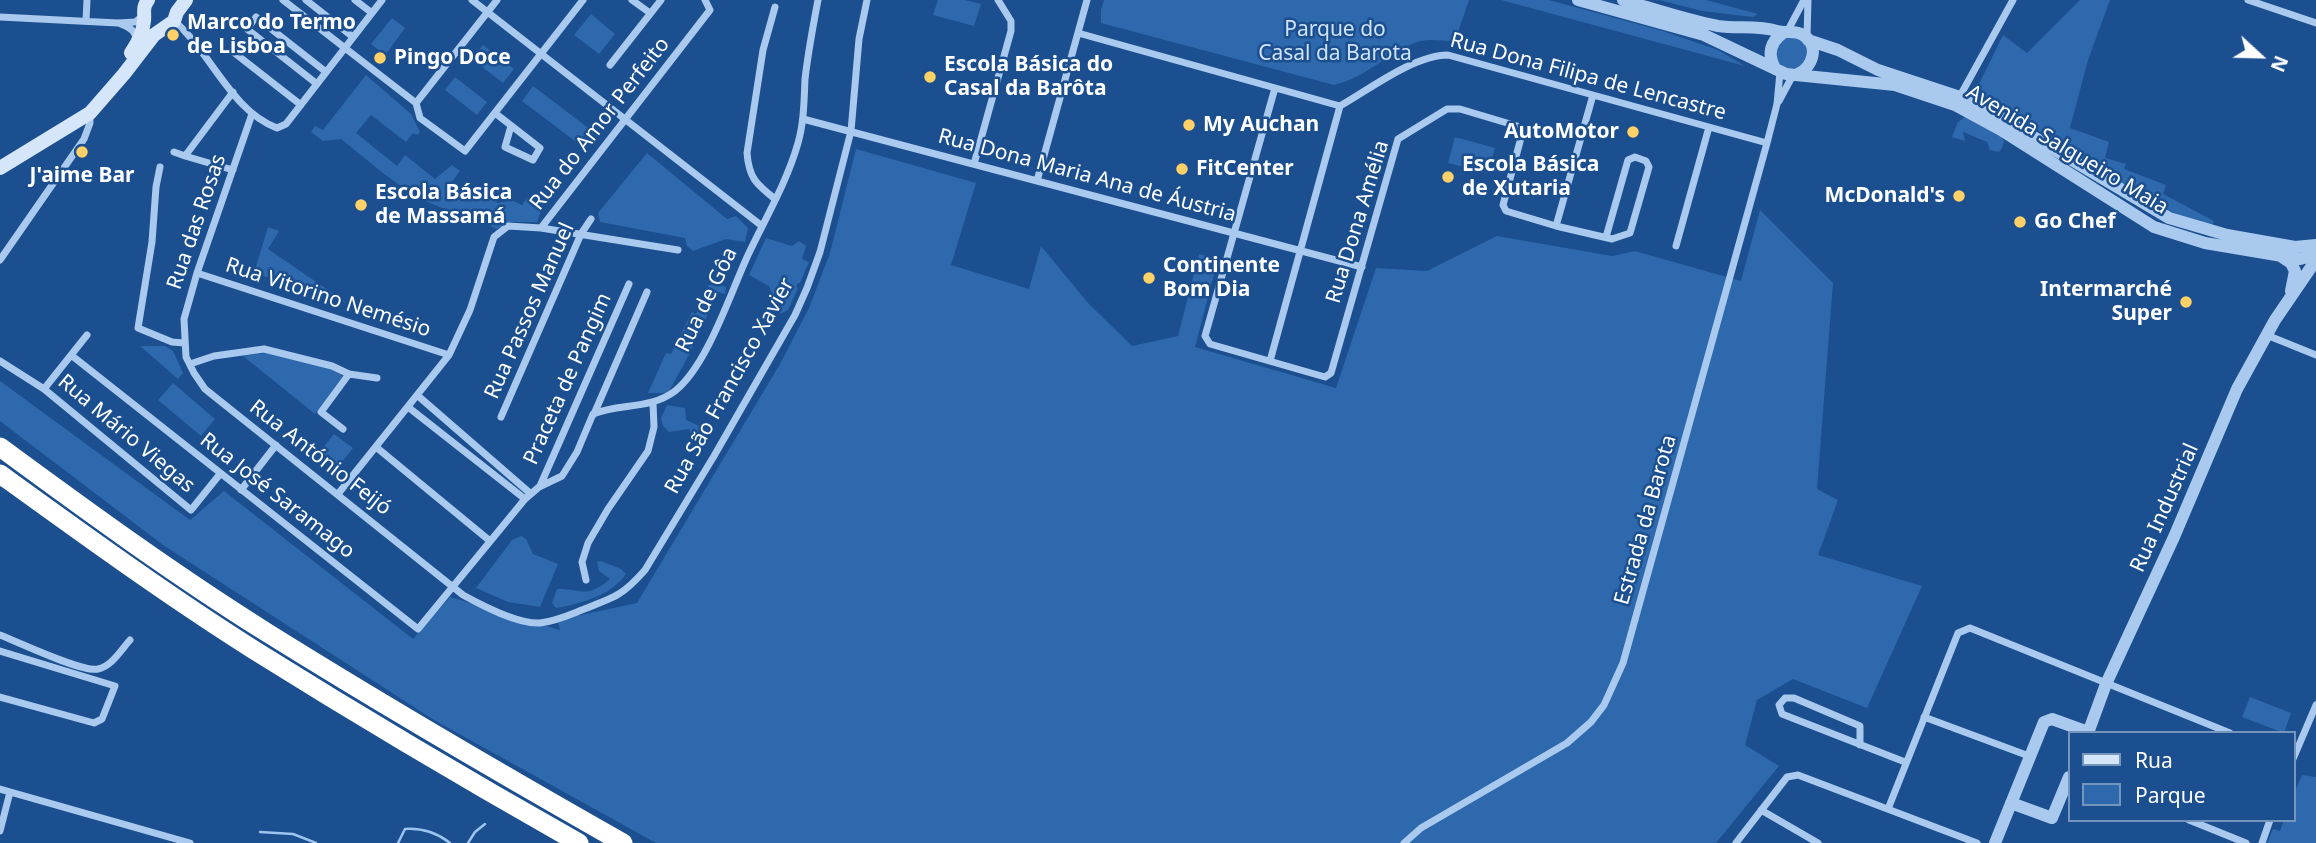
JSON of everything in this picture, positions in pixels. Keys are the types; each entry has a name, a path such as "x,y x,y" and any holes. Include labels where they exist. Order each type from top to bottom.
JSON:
{"highway":[{"path":"0,447 87,511 264,631 466,754 623,843"},
{"path":"0,474 74,528 251,648 455,773 579,843"}],"main road":[{"path":"115,82 136,45 144,17 144,5 148,0"},
{"path":"144,17 153,28 174,13"},
{"path":"0,168 90,113 174,13"}],"street":[{"path":"86,21 87,0"},
{"path":"283,0 416,103 420,118 465,152 583,0"},
{"path":"306,0 354,37"},
{"path":"355,0 372,13"},
{"path":"472,0 762,226"},
{"path":"416,103 496,0"},
{"path":"632,0 650,13"},
{"path":"610,65 661,0"},
{"name":"Rua do Amor Perfeito","path":"338,494 449,355 470,310 494,237 508,226 541,228 710,10 705,0"},
{"name":"Rua de Gôa","path":"593,414 653,403 673,392 686,380 703,354 798,143 818,0"},
{"name":"Rua São Francisco Xavier","path":"454,586 463,595 494,612 537,623 557,620 615,599 645,570 795,315 820,252 851,131 859,39 867,0"},
{"path":"974,164 1011,31 1011,21 998,0"},
{"path":"1038,181 1087,0"},
{"name":"Avenida Salgueiro Maia","path":"1578,0 1704,35 1787,72 1830,80 1895,85 1955,104 2154,227 2205,243 2300,259 2316,258"},
{"name":"Avenida Salgueiro Maia","path":"1623,0 1710,24 1785,33 1798,32 1808,39 1878,69 1975,102 2169,218 2227,235 2295,247 2316,245"},
{"path":"1806,0 1808,39 1813,57 1808,67 1787,72 1770,55 1770,48 1773,42 1785,33 1806,0"},
{"path":"1960,96 2013,0"},
{"path":"2248,0 2316,23"},
{"path":"174,13 183,29 252,114 267,125 277,128 286,124 380,1"},
{"path":"775,7 763,50 747,153 748,170 756,183 775,199"},
{"path":"0,17 118,23 135,22 144,17"},
{"path":"317,84 247,29 256,18 326,72"},
{"path":"118,23 135,33 136,45"},
{"path":"1078,33 1340,106 1270,361 1210,344 1205,336 1275,88"},
{"path":"232,51 301,105"},
{"name":"Rua Dona Filipa de Lencastre","path":"1340,106 1418,61 1433,55 1448,55 1767,143"},
{"name":"Estrada da Barota","path":"1404,843 1421,828 1567,743 1591,722 1610,696 1623,663 1787,72"},
{"name":"Estrada da Barota","path":"1777,104 1787,72"},
{"path":"185,156 233,92"},
{"path":"1593,95 1556,226 1612,239 1630,233 1649,167 1646,160 1634,157 1628,160 1606,237"},
{"name":"Rua Dona Amélia","path":"1270,361 1325,377 1331,373 1398,139 1447,109 1460,109 1517,126 1522,134 1503,205 1506,211 1556,226"},
{"path":"0,260 84,139 90,123 90,113"},
{"path":"495,113 511,125 540,148 533,160 505,147 511,125"},
{"name":"Rua das Rosas","path":"184,342 184,319 197,273 252,114"},
{"name":"Rua Dona Maria Ana de Áustria","path":"803,120 1362,267"},
{"path":"1676,246 1709,127"},
{"path":"174,152 233,170"},
{"path":"160,167 152,242 138,328 172,342 184,342"},
{"name":"Rua Passos Manuel","path":"501,418 581,234 591,219"},
{"path":"541,228 678,250"},
{"name":"Rua Industrial","path":"2279,255 2288,259 2295,271 2294,283 2286,304"},
{"name":"Rua Industrial","path":"2089,731 2106,684 2178,528 2237,389 2316,258"},
{"name":"Rua Vitorino Nemésio","path":"197,273 449,355"},
{"name":"Praceta de Pangim","path":"539,487 629,284"},
{"path":"454,586 528,497 539,487 562,476 577,452 647,292"},
{"path":"44,389 87,335"},
{"path":"2269,336 2316,355"},
{"name":"Rua António Feijó","path":"184,342 190,365 205,388 454,586"},
{"path":"190,365 214,356 264,349 332,366 349,374 377,378"},
{"name":"Rua José Saramago","path":"71,355 418,629 454,586"},
{"name":"Rua Mário Viegas","path":"0,360 44,389 191,510 220,474"},
{"path":"343,429 321,412 349,374"},
{"path":"417,396 528,497"},
{"path":"586,580 582,562 589,543 608,509 648,451 654,427 653,403"},
{"path":"408,407 528,497"},
{"path":"241,490 276,445"},
{"path":"376,447 490,541"},
{"path":"1888,809 1958,633 1970,628 2225,731"},
{"path":"0,635 80,667 96,670 108,665 130,639"},
{"path":"0,651 114,686 102,719 94,723 0,697"},
{"path":"1860,745 1860,726 1794,698 1786,698 1779,705 1782,713 1860,745 1905,762"},
{"path":"2295,753 2316,705"},
{"path":"1924,717 2029,756"},
{"path":"1994,843 2042,726 2048,719 2082,731"},
{"path":"1736,843 1787,778 1798,775 1977,843"},
{"path":"2011,803 2052,818 2068,779"},
{"path":"0,789 190,843"},
{"path":"0,831 10,792"},
{"path":"1761,810 1818,843"},
{"path":"2194,822 2246,843"},
{"path":"2262,843 2269,822"}],"green space":[{"path":"938,0 965,0 981,4 974,26 933,15"},
{"name":"Parque do Casal da Barota","path":"1104,0 1469,0 1455,41 1417,42 1357,76 1334,85 1101,23"},
{"path":"1501,0 1549,0 1663,31 1718,50 1745,66"},
{"path":"1659,0 1706,0 1758,14 1753,17 1702,11"},
{"path":"2080,0 2110,0 2088,60 2070,128 2109,142 2105,158 2126,164 2124,169 2166,185 2163,194 2214,221 2211,227 2178,215 2139,195 2141,191 2130,188 1983,96 1978,86 2003,35 2027,53"},
{"path":"591,14 615,34 599,54 574,35"},
{"path":"392,18 405,28 385,55 371,44"},
{"path":"1792,37 1803,42 1808,53 1803,64 1792,69 1781,64 1776,53 1781,42"},
{"path":"483,45 514,69 503,83 472,59"},
{"path":"366,75 411,114 420,132 417,135 413,133 406,142 371,115 356,133 397,166 405,155 435,179 452,165 460,171 451,183 476,197 482,192 498,203 511,200 522,205 527,198 542,208 537,222 511,222 496,229 438,206 396,182 341,139 323,141 311,132 315,126 323,130"},
{"path":"455,77 487,102 477,115 445,90"},
{"path":"533,86 595,133 584,148 522,101"},
{"path":"1965,117 1999,133 2004,141 1999,152 1990,150 1987,142 1963,132 1965,141 1952,137 1958,122"},
{"path":"1455,137 1495,148 1488,173 1448,163"},
{"path":"856,149 976,183 951,265 1029,289 1041,246 1088,303 1132,346 1178,336 1199,254 1218,259 1195,347 1336,388 1376,268 1427,271 1497,236 1612,256 1635,251 1741,281 1760,210 1833,283 1817,489 1838,500 1818,555 1922,586 1867,708 1793,679 1757,700 1745,745 1779,766 1716,843 656,843 434,720 163,545 0,421 0,381 190,520 224,491 413,639 450,597 560,630 557,620 637,603 780,364 809,308 830,253"},
{"path":"647,153 727,219 736,216 748,228 745,242 726,239 693,251 687,246 685,238 600,222 598,213"},
{"path":"268,227 279,231 268,249 347,303 254,273"},
{"path":"766,238 792,246 799,241 806,246 802,259 809,262 788,310 780,314 769,286 749,275"},
{"path":"715,283 726,287 725,294 718,292 668,393 648,393 666,353 671,354 692,312 696,314 709,285"},
{"path":"140,346 165,346 173,351 183,373 178,379"},
{"path":"265,353 331,369 343,376 315,414 243,356"},
{"path":"173,383 215,419 201,436 158,400"},
{"path":"667,405 685,408 686,420 711,431 693,440 689,429 669,432 663,426 661,418"},
{"path":"334,434 353,448 337,468 318,454"},
{"path":"521,536 526,539 533,554 558,564 540,607 508,602 476,588 512,540"},
{"path":"597,562 621,569 626,574 604,593 556,608 552,603 557,589 589,591 610,579 599,571"},
{"path":"2250,697 2291,713 2285,731 2242,717"},
{"path":"2302,775 2316,777 2316,843 2267,843 2273,829 2280,831 2283,822 2295,822 2295,791"}],"waterway":[{"path":"468,843 475,832 485,824"},
{"path":"398,843 405,829 434,833 450,843"},
{"path":"260,832 293,834 316,843"}],"place":[{"name":"Marco do Termo de Lisboa","path":"173,35"},
{"name":"Pingo Doce","path":"380,58"},
{"name":"Escola Básica do Casal da Barôta","path":"930,77"},
{"name":"My Auchan","path":"1189,125"},
{"name":"AutoMotor","path":"1633,132"},
{"name":"J'aime Bar","path":"82,152"},
{"name":"FitCenter","path":"1182,169"},
{"name":"Escola Básica de Xutaria","path":"1448,177"},
{"name":"McDonald's","path":"1959,196"},
{"name":"Escola Básica de Massamá","path":"361,205"},
{"name":"Go Chef","path":"2020,222"},
{"name":"Continente Bom Dia","path":"1149,278"},
{"name":"Intermarché Super","path":"2186,302"}]}
